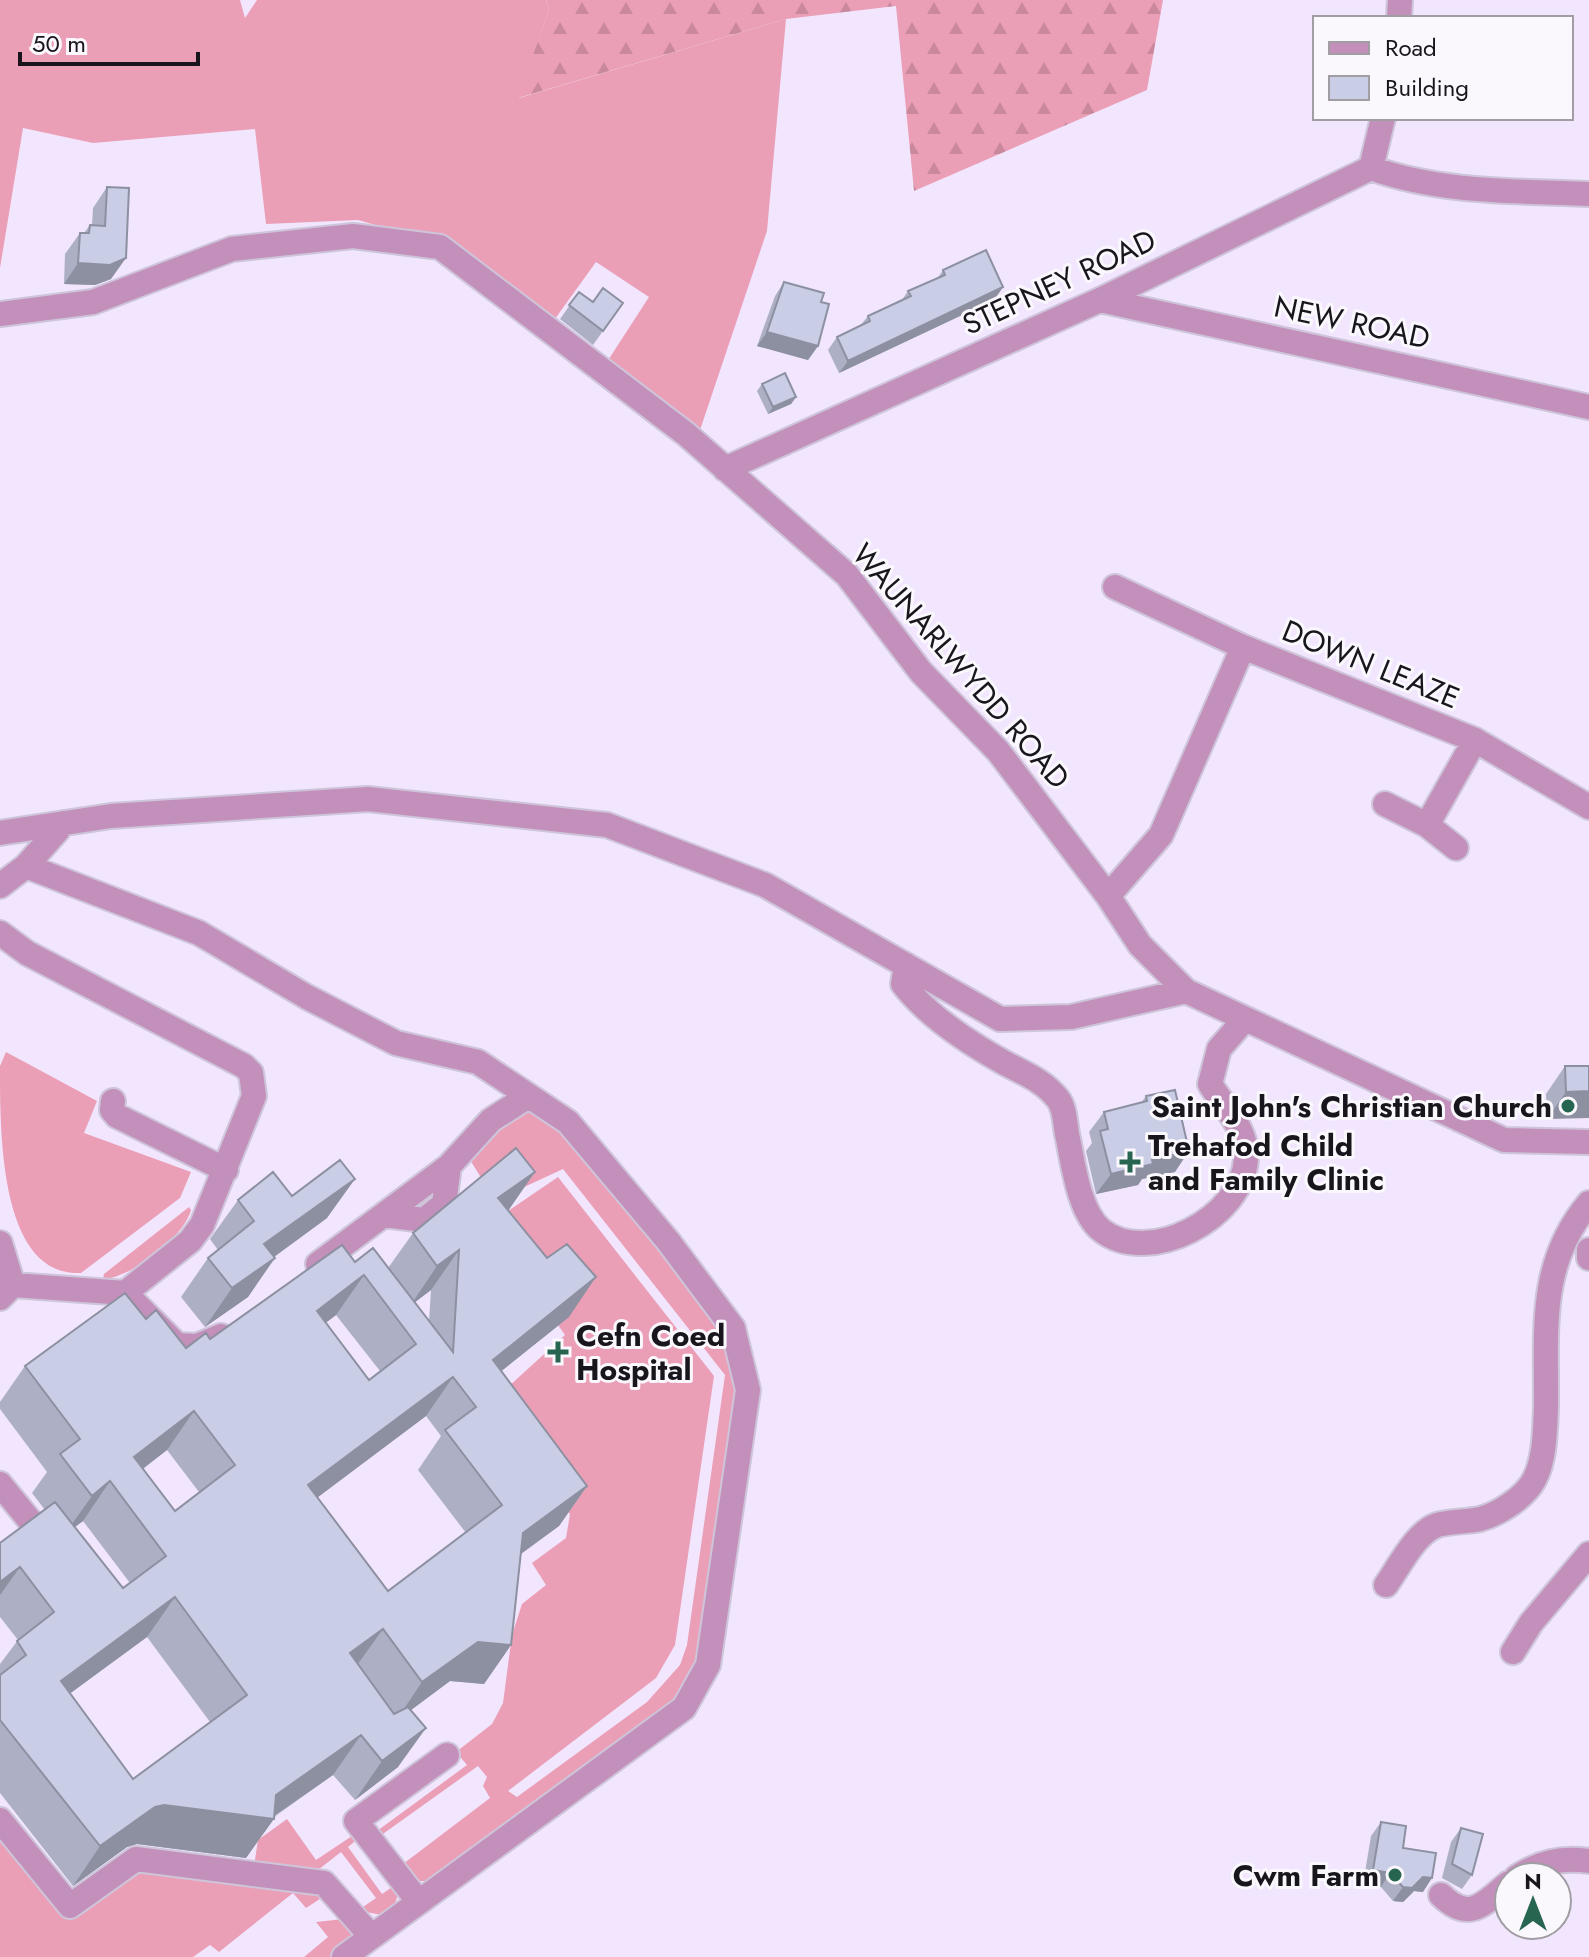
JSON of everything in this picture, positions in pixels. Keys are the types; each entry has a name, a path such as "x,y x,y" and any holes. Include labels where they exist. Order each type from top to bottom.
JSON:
{"street":[{"path":"1383,120 1371,168 1393,176 1473,189 1589,194"},
{"name":"STEPNEY ROAD","path":"725,469 1100,300 1371,168"},
{"name":"WAUNARLWYDD ROAD","path":"0,314 93,302 232,249 353,236 440,247 686,434 847,575 921,672 998,751 1108,896 1140,945 1186,991 1504,1140 1589,1142"},
{"name":"NEW ROAD","path":"1100,300 1589,407"},
{"name":"DOWN LEAZE","path":"1115,587 1243,647 1475,740 1589,807"},
{"path":"1108,896 1161,835 1243,647"},
{"name":"DOWN LEAZE","path":"1427,825 1475,740"},
{"path":"0,833 111,816 368,799 607,825 765,885 1000,1019 1071,1017 1186,991"},
{"path":"1385,804 1427,825 1456,848"},
{"path":"0,886 26,866 64,823"},
{"path":"26,866 199,933 307,997 396,1043 478,1062 568,1122 677,1253 733,1328 748,1390 708,1665 684,1708 344,1957"},
{"path":"0,933 27,953 244,1066 251,1073 254,1096 202,1225 190,1241 125,1293 7,1291 0,1243"},
{"path":"906,965 903,984 912,996 963,1036 1048,1087 1061,1103 1086,1210 1099,1229 1134,1243 1161,1242 1185,1233 1220,1207 1242,1181 1246,1157 1242,1135 1210,1084 1219,1049 1245,1019"},
{"path":"294,1282 449,1166 491,1120 527,1097"},
{"path":"113,1101 112,1110 117,1116 226,1170"},
{"path":"1386,1585 1422,1536 1436,1526 1482,1518 1518,1498 1534,1481 1542,1456 1546,1420 1548,1282 1568,1229 1589,1203"},
{"path":"1589,1250 1589,1258"},
{"path":"125,1293 177,1345 197,1346 217,1339 243,1320"},
{"path":"0,1484 66,1564"},
{"path":"1513,1652 1531,1623 1589,1554"},
{"path":"412,1745 438,1761 356,1821 418,1901"},
{"path":"0,1820 70,1906 136,1859 324,1883 371,1936"},
{"path":"1554,1861 1589,1861"},
{"path":"1441,1895 1451,1906 1464,1910 1493,1900"}],"green space":[{"path":"0,0 240,0 245,18 257,0 546,0 549,9 519,98 786,19 767,231 698,436 603,368 649,297 596,262 552,323 442,244 358,220 266,224 255,129 93,143 23,128 0,268"},
{"path":"546,0 1163,0 1147,90 914,191 896,6 786,19 518,98 549,9"},
{"path":"6,1052 97,1101 84,1133 191,1172 180,1198 81,1273 54,1268 34,1252 20,1228 10,1197 1,1128 0,1066"},
{"path":"523,1112 542,1114 573,1135 721,1323 741,1388 701,1660 684,1694 433,1881 416,1881 403,1864 490,1798 483,1786 487,1777 478,1766 380,1836 377,1831 467,1765 456,1752 492,1724 503,1703 512,1635 522,1604 546,1585 532,1563 566,1538 570,1514 520,1456 496,1398 565,1335 558,1325 568,1316 508,1211 558,1177 714,1376 675,1645 656,1678 508,1791 517,1797 647,1702 680,1665 687,1645 725,1375 563,1169 507,1195 480,1176 467,1155 482,1139"},
{"path":"189,1207 191,1210 186,1221 155,1254 128,1272 103,1279 104,1274"},
{"path":"287,1819 316,1860 355,1834 359,1838 348,1847 382,1894 395,1885 398,1893 395,1905 382,1915 366,1912 363,1907 376,1898 341,1852 314,1873 254,1866 258,1840"},
{"path":"0,1832 67,1913 136,1868 326,1895 306,1908 293,1893 219,1952 210,1945 193,1957 0,1957"},
{"path":"353,1918 352,1938 334,1957 304,1957 328,1937 316,1922"}],"building":[{"path":"107,187 129,188 126,258 110,265 78,263 80,233 89,233 90,225 105,226"},
{"path":"986,250 1003,287 848,361 837,337 870,321 868,316 911,296 908,291 945,275 943,270"},
{"path":"784,282 824,293 821,302 829,304 818,346 767,332"},
{"path":"603,288 623,303 603,331 569,305 579,292 593,302"},
{"path":"785,373 796,397 773,407 762,384"},
{"path":"1565,1066 1589,1066 1589,1091 1566,1092"},
{"path":"1175,1090 1189,1151 1111,1174 1100,1131 1108,1129 1104,1112 1147,1101 1146,1096"},
{"path":"516,1148 535,1172 498,1198 547,1258 567,1244 596,1277 493,1360 587,1486 523,1533 511,1645 478,1642 422,1682 383,1629 350,1653 394,1714 408,1707 426,1728 382,1761 361,1735 276,1795 274,1819 164,1805 155,1807 100,1846 0,1720 0,1675 26,1655 17,1641 54,1612 20,1567 0,1582 0,1543 55,1502 123,1588 166,1556 110,1481 92,1496 60,1454 80,1439 25,1366 125,1293 146,1319 156,1310 186,1348 206,1333 210,1339 342,1245 355,1262 373,1248 453,1352 459,1250 437,1266 413,1233","holes":["364,1275 416,1344 369,1380 317,1311","453,1377 476,1407 445,1430 502,1505 388,1591 308,1485","194,1411 235,1465 175,1511 134,1457","175,1597 247,1695 133,1779 61,1681"]},
{"path":"340,1160 355,1179 264,1244 275,1258 232,1288 208,1258 254,1221 238,1200 273,1172 292,1196"},
{"path":"1381,1822 1406,1826 1403,1848 1436,1853 1432,1878 1423,1877 1412,1888 1403,1887 1390,1873 1373,1870"},
{"path":"1461,1828 1483,1834 1472,1875 1452,1864"}],"place":[{"name":"Saint John's Christian Church","path":"1568,1106"},
{"name":"Trehafod Child and Family Clinic","path":"1130,1162"},
{"name":"Cefn Coed Hospital","path":"558,1352"},
{"name":"Cwm Farm","path":"1395,1875"}]}
